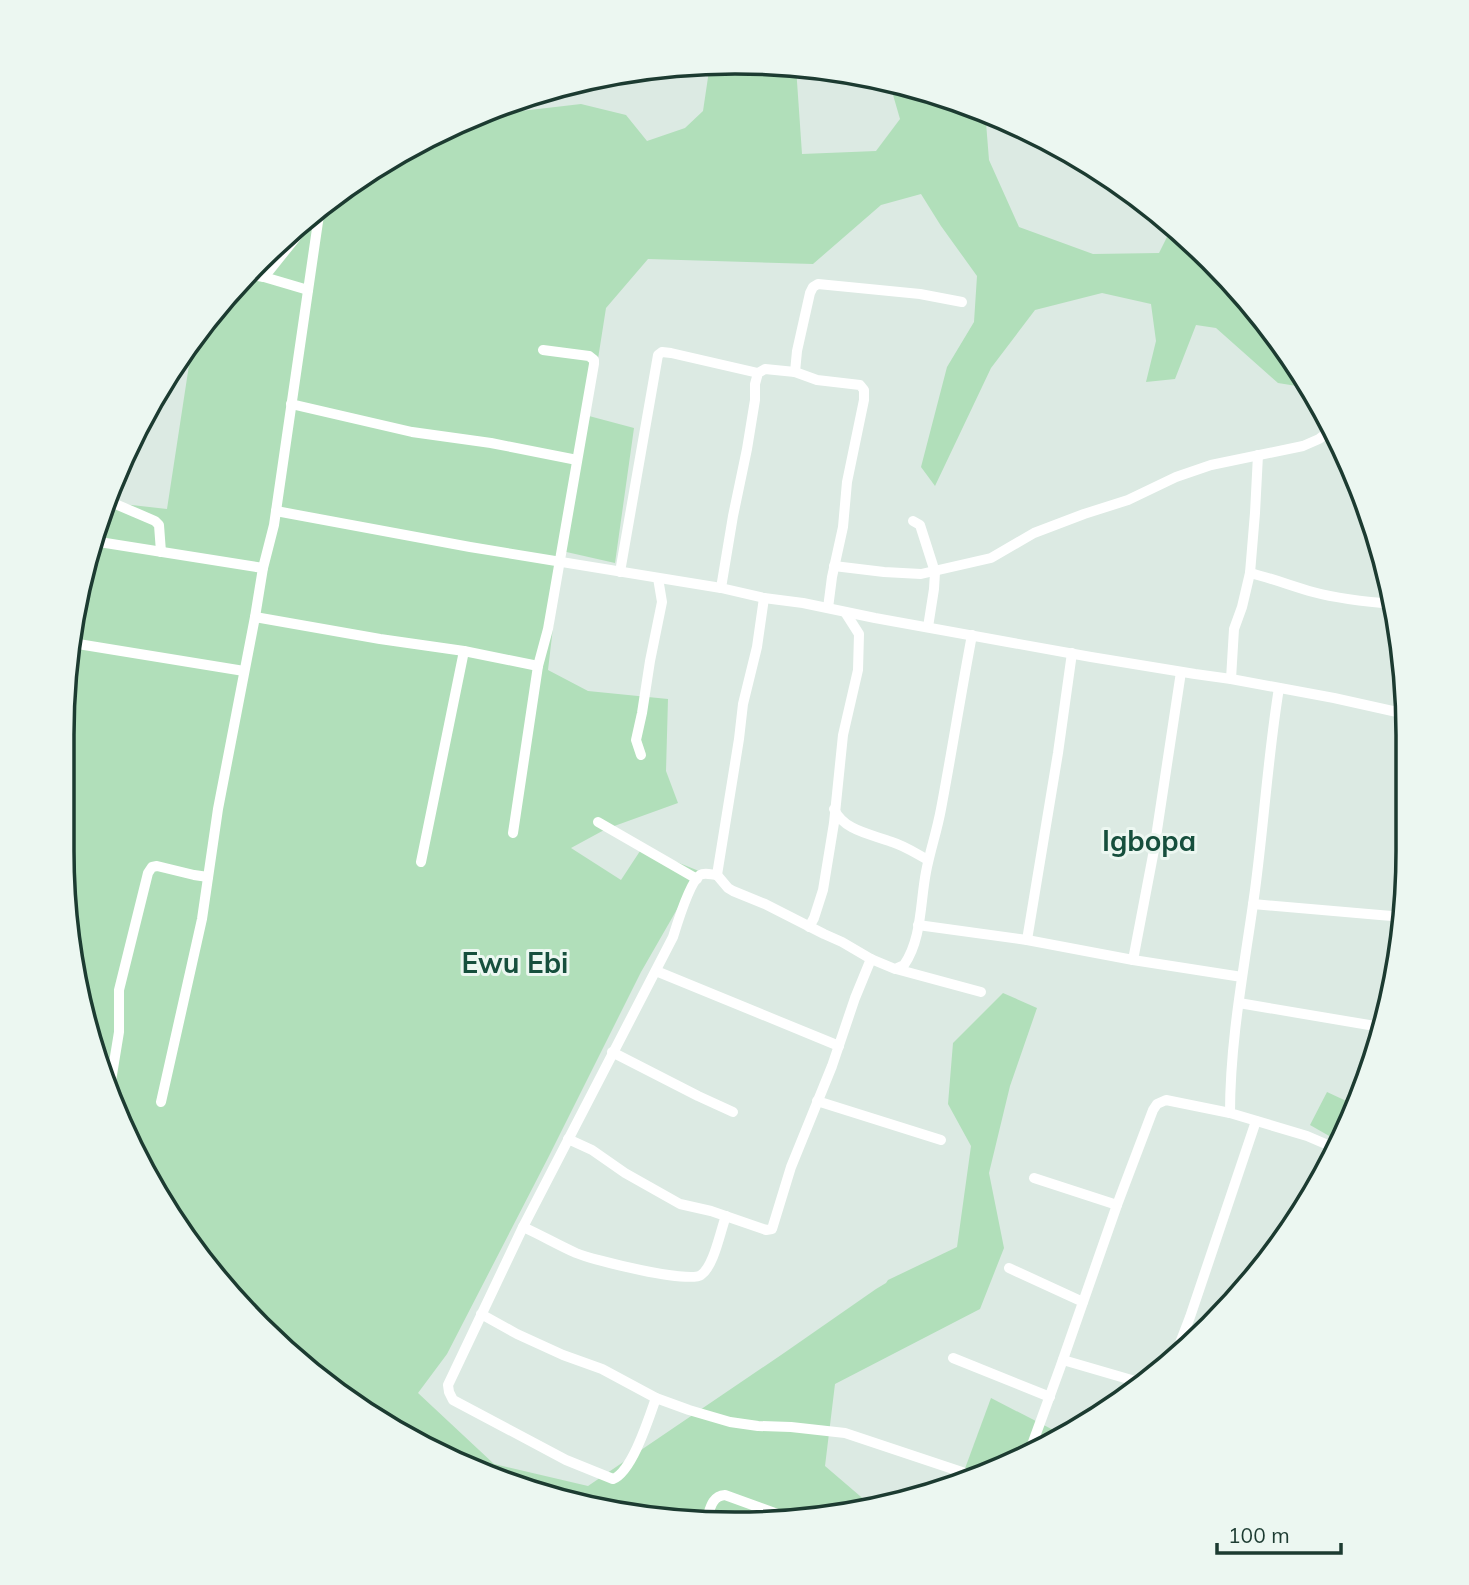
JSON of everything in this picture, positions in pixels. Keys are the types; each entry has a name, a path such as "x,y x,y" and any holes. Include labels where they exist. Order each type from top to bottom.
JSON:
{"street":[{"path":"161,1102 202,919 218,810 263,568 274,525 317,223"},
{"path":"304,234 315,237"},
{"path":"264,277 287,249"},
{"path":"259,276 308,290"},
{"path":"795,372 810,293 818,284 920,294 961,302"},
{"path":"513,833 538,666 548,629 594,360 589,356 543,350"},
{"path":"776,370 786,365 797,351"},
{"path":"620,572 658,355 662,352 758,373 765,369 795,372 817,380 860,385 864,390 828,608"},
{"path":"721,588 758,373"},
{"path":"291,404 412,432 491,443 577,460"},
{"path":"834,566 921,574 991,558 1034,533 1128,500 1176,477 1210,465 1303,446 1324,436"},
{"path":"1231,679 1234,629 1250,573 1258,455"},
{"path":"116,504 159,525 161,552"},
{"path":"276,511 1231,679 1395,712"},
{"path":"914,520 920,525 935,572 928,626"},
{"path":"102,543 263,568"},
{"path":"1250,573 1315,592 1382,603"},
{"path":"641,755 636,740 662,602 658,578"},
{"path":"717,875 743,704 757,648 764,598"},
{"path":"845,612 859,634"},
{"path":"256,617 464,651 538,666"},
{"path":"809,927 823,890 834,823 843,735 858,670 859,634 868,617"},
{"path":"895,969 904,965 913,950 928,860 935,839 954,744 972,635"},
{"path":"80,644 244,671"},
{"path":"421,862 464,651"},
{"path":"1027,940 1072,653"},
{"path":"1133,960 1154,850 1181,672"},
{"path":"1230,1112 1231,1061 1279,688"},
{"path":"834,808 841,821 848,825 895,843 928,860"},
{"path":"598,822 697,879"},
{"path":"112,1072 119,1032 119,990 148,873 152,867 157,866 208,877"},
{"path":"656,1398 647,1426 625,1470 612,1479 566,1460 453,1400 448,1385 523,1227 673,937 683,907 699,876 704,873 717,875 733,891 765,904 895,969 981,992"},
{"path":"1253,904 1392,915"},
{"path":"918,926 1027,940 1242,977"},
{"path":"568,1139 592,1150 625,1173 680,1204 766,1230 772,1229 791,1167 871,958"},
{"path":"656,971 839,1046"},
{"path":"1239,1003 1372,1025"},
{"path":"612,1052 733,1112"},
{"path":"1034,1439 1116,1205 1157,1104 1166,1100 1230,1112 1326,1144"},
{"path":"817,1101 941,1140"},
{"path":"1183,1335 1256,1121"},
{"path":"1034,1178 1116,1205"},
{"path":"523,1227 578,1254 630,1268 688,1278 702,1275 707,1269 726,1216"},
{"path":"1009,1268 1083,1302"},
{"path":"481,1314 563,1355 602,1369 656,1398 730,1422 845,1433 959,1471"},
{"path":"953,1358 1050,1397"},
{"path":"1063,1360 1131,1379"},
{"path":"709,1511 713,1499 718,1495 768,1510"}],"green space":[{"path":"708,75 778,75 797,77 802,154 876,151 900,119 892,93 986,124 989,160 1019,227 1093,254 1159,253 1168,236 1202,267 1231,299 1259,332 1296,386 1278,383 1216,328 1196,325 1175,379 1146,382 1156,341 1151,304 1102,293 1035,310 991,368 935,486 921,467 947,367 974,322 977,276 921,194 881,205 813,264 648,259 606,308 589,416 634,428 615,563 562,551 548,670 588,691 668,699 666,771 678,803 606,829 571,848 621,880 642,848 699,871 641,972 447,1354 418,1393 494,1464 588,1486 888,1280 957,1247 971,1146 948,1104 953,1043 1003,993 1037,1008 1010,1086 989,1173 1004,1248 980,1309 835,1384 825,1466 863,1499 821,1506 734,1512 648,1506 606,1499 563,1489 482,1461 404,1423 367,1400 332,1375 267,1318 210,1253 185,1218 162,1181 124,1103 96,1022 86,979 75,894 74,850 75,691 79,648 96,563 116,503 167,509 190,360 238,299 267,267 332,210 404,162 482,124 515,112 581,104 626,115 647,141 685,128 703,111"},
{"path":"1327,1092 1346,1101 1330,1136 1310,1125"},
{"path":"991,1398 1052,1430 1027,1443 965,1469"}],"district":[{"name":"Igbopa","path":"1149,841"},
{"name":"Ewu Ebi","path":"515,963"}]}
